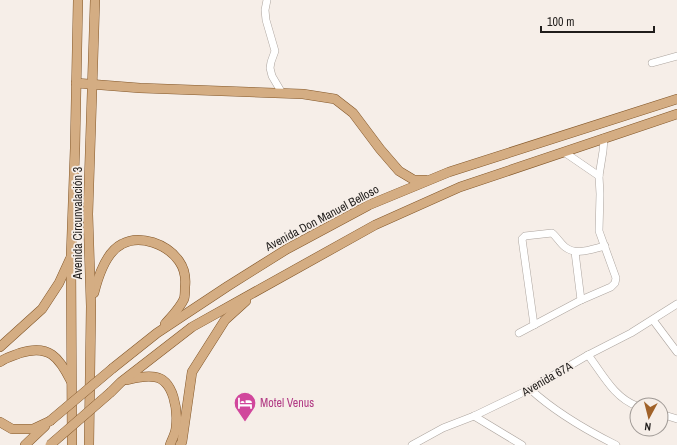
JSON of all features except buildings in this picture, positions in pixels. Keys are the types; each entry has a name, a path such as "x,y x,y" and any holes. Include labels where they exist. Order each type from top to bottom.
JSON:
{"main road":[{"name":"Avenida Circunvalación 3","path":"72,445 71,256 78,0"},
{"name":"Avenida Circunvalación 3","path":"89,445 91,306 88,214 95,0"},
{"path":"76,84 303,94 335,99 353,113 380,149 399,171 414,180 429,180"},
{"name":"Avenida Don Manuel Belloso","path":"25,445 50,421 157,333 287,249 369,205 449,172 677,99"},
{"path":"50,445 122,382 192,327 382,221 460,187 677,114"},
{"path":"91,306 97,281 107,258 121,244 135,239 150,241 167,249 179,261 186,278 184,298 174,314 157,333"},
{"path":"0,347 42,309 59,283 71,256"},
{"path":"180,445 182,442 192,372 225,320 261,288"},
{"path":"0,362 4,359 28,351 43,349 56,356 65,368 72,384"},
{"path":"122,382 138,377 156,376 167,384 176,401 176,428 170,445"},
{"path":"0,422 12,429 33,429 50,421"},
{"path":"17,445 37,433"}],"street":[{"path":"267,0 265,10 266,20 275,51 270,68 272,76 282,93"},
{"path":"652,63 677,56"},
{"path":"519,333 581,300 611,287 615,283 616,278 599,231 600,194 598,176 604,151 604,138"},
{"path":"564,152 598,176"},
{"path":"534,325 522,239 525,236 552,233 563,246 575,252 605,246"},
{"path":"575,252 581,300"},
{"name":"Avenida 67A","path":"414,445 443,428 474,416 530,389 588,355 631,333 677,304"},
{"path":"653,320 677,352"},
{"path":"588,355 615,391 629,402"},
{"path":"530,389 551,407 616,445"},
{"path":"474,416 522,445"}],"place":[{"name":"Motel Venus","path":"245,422"}]}
